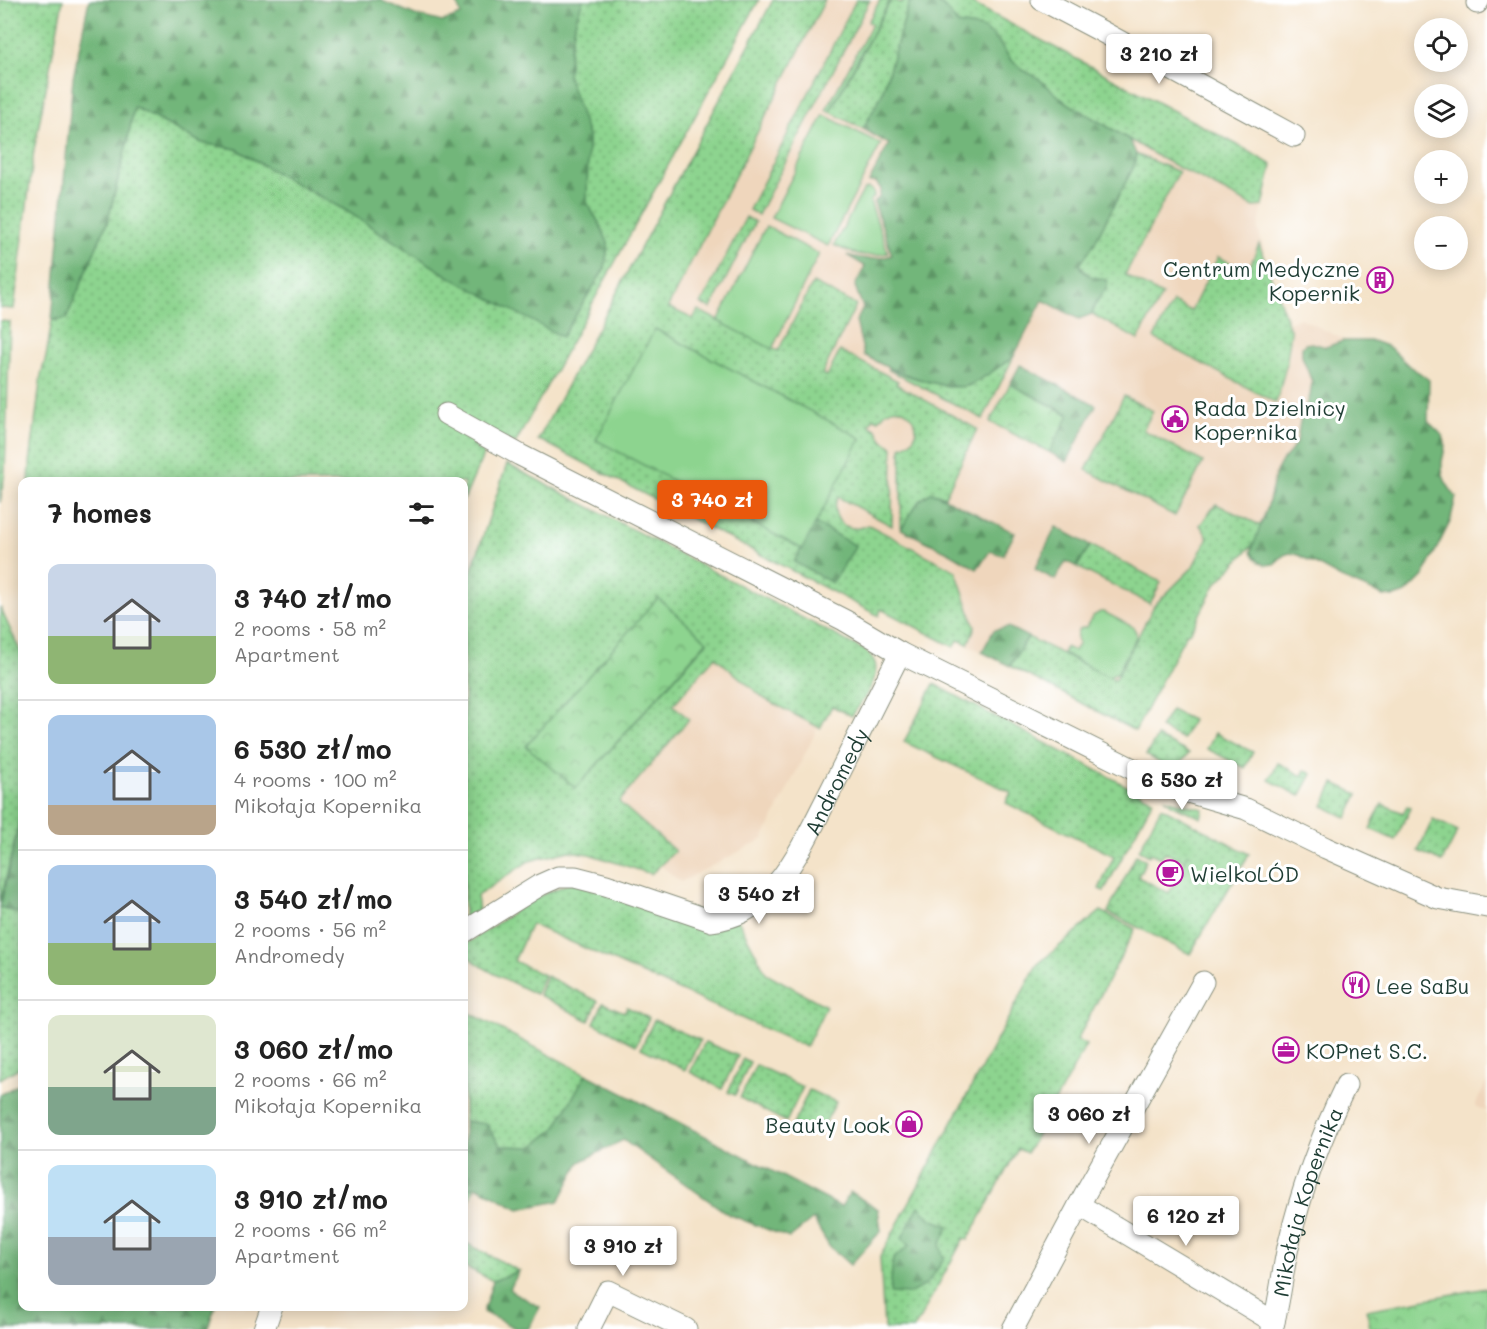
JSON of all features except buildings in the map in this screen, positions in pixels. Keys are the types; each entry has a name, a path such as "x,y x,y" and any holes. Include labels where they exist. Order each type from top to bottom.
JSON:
{"street":[{"path":"1042,0 1294,136"},
{"path":"446,414 520,455 844,620 900,653 1167,786 1246,809 1438,898 1487,907"},
{"name":"Andromedy","path":"468,930 540,885 558,878 576,877 606,885 712,921 731,918 751,908 770,891 789,868 900,653"},
{"path":"1013,1329 1078,1205 1203,981"},
{"name":"Mikołaja Kopernika","path":"1078,1205 1273,1325 1279,1303 1287,1249 1299,1205 1327,1124 1346,1085"},
{"path":"589,1329 608,1292 686,1329"},
{"path":"264,1329 270,1311"}],"shaded area":[{"path":"800,0 955,0 1272,165 1258,229 1285,323 1300,318 1359,347 1265,532 1215,585 1191,631 1186,634 1135,731 958,640 954,647 641,481 667,237"},
{"path":"704,567 858,646 763,839 681,882 660,865 651,874 589,854 569,851 529,861 477,896"},
{"path":"1487,1081 1487,1111 1475,1106"}],"green space":[{"path":"0,0 63,0 34,150 14,309 0,308"},
{"path":"89,0 380,0 415,15 442,22 461,15 456,0 583,0 576,19 570,49 568,77 588,136 587,203 608,243 605,268 562,337 448,276 345,210 237,149 202,143 134,107 108,220 66,319 52,320 73,78"},
{"path":"583,0 759,0 515,444 484,428 475,448 484,453 468,491 468,477 29,477 41,375 52,320 66,319 108,220 134,107 202,143 236,149 345,210 599,278 605,268 608,243 587,203 588,136 568,77 570,49 576,19"},
{"path":"773,0 825,0 668,307 693,319 698,310 778,351 813,283 856,305 822,374 827,376 840,351 898,381 896,384 977,429 945,497 932,492 919,501 901,529 901,447 911,442 916,427 908,413 901,409 893,409 885,413 879,420 874,418 869,425 877,430 883,441 893,447 892,526 838,497 835,509 838,519 846,526 859,528 869,525 956,571 975,627 968,644 958,640 954,647 881,609 879,616 538,440","holes":["655,329 860,438 802,548"]},
{"path":"856,0 870,0 758,215 749,210"},
{"path":"880,0 890,0 829,112 826,110 872,24 868,22"},
{"path":"891,0 901,3 903,0 914,0 909,3 882,94 863,129 830,112"},
{"path":"914,0 940,4 957,24 982,28 996,38 1011,60 1023,70 1038,78 1064,101 1130,140 1136,154 1134,166 1092,247 1080,264 1088,275 1107,281 1107,287 1097,301 1092,314 1079,319 1043,300 1014,356 983,377 962,387 918,379 891,369 864,355 856,321 863,308 855,286 865,266 847,255 870,259 892,255 874,202 879,198 881,189 876,182 869,182 889,144 863,129 882,94 909,3"},
{"path":"933,0 966,0 1272,165 1263,206 1254,207 1164,160 1064,101 1038,78 1011,60 996,38 982,28 957,24 944,7"},
{"path":"824,115 881,144 828,246 771,218"},
{"path":"1136,154 1179,172 1125,275 1162,295 1138,340 1092,314 1097,301 1107,287 1089,275 1080,264 1092,247 1134,166"},
{"path":"868,188 873,193 874,197 870,201 888,253 860,255 834,245 863,191"},
{"path":"746,217 755,222 711,308 701,304"},
{"path":"766,226 819,254 772,349 718,321"},
{"path":"1259,244 1291,332 1286,366 1276,403 1154,338 1173,302 1191,311 1218,257 1248,271"},
{"path":"0,321 10,322 5,473 0,503"},
{"path":"655,329 861,438 802,549 596,440"},
{"path":"1343,341 1373,341 1389,347 1410,367 1429,380 1428,421 1444,439 1442,473 1456,497 1450,522 1423,576 1406,593 1394,597 1384,596 1341,578 1299,555 1290,553 1274,564 1266,565 1259,562 1251,552 1268,505 1276,472 1297,441 1300,422 1310,396 1312,382 1302,356 1302,347 1312,343 1326,347"},
{"path":"1014,356 983,419 887,369 924,381 953,387 968,386"},
{"path":"1020,365 1096,405 1067,462 1049,452 1069,414 1010,384"},
{"path":"1010,384 1069,415 1049,452 990,422"},
{"path":"1124,396 1153,411 1143,430 1203,462 1175,516 1086,470"},
{"path":"507,464 866,651 872,658 876,669 875,676 869,691 852,716 832,706 820,728 765,699 715,657 673,705 689,719 619,802 675,851 651,874 589,854 569,851 529,861 477,896 479,911 468,918 468,581","holes":["658,599 707,642 576,788 527,746"]},
{"path":"932,492 1015,533 1003,555 990,551 977,569 901,529 919,501"},
{"path":"1216,504 1260,525 1265,532 1215,585 1191,631 1186,634 1135,731 1010,666 1028,637 1115,680 1154,606 1192,568 1208,537 1200,525"},
{"path":"815,523 856,546 832,583 794,562"},
{"path":"1056,527 1090,545 1077,567 1066,561 1055,580 1035,569"},
{"path":"1090,545 1161,582 1150,604 1077,567"},
{"path":"658,598 707,641 576,788 526,746"},
{"path":"0,607 18,646 18,828 0,903"},
{"path":"1100,612 1133,627 1136,632 1136,637 1117,674 1108,677 1063,653 1066,647 1074,651 1079,643 1077,632 1087,627 1093,616"},
{"path":"1008,627 1028,637 1010,666 982,652 994,630"},
{"path":"934,684 1153,800 1104,891 1099,889 1114,856 1006,803 1011,792 904,742"},
{"path":"1171,710 1192,720 1183,739 1160,728"},
{"path":"1215,733 1253,752 1245,768 1207,749"},
{"path":"1157,737 1189,753 1174,771 1146,755"},
{"path":"1278,763 1302,776 1305,770 1312,774 1300,796 1269,780"},
{"path":"1334,783 1358,794 1347,818 1323,806"},
{"path":"1166,799 1203,809 1201,818 1171,804"},
{"path":"1382,804 1403,813 1407,806 1411,808 1395,840 1370,829"},
{"path":"1161,807 1249,854 1190,954 1108,912 1136,855 1146,860 1138,877 1169,893 1189,852 1184,861 1165,852 1161,858 1150,853 1149,856 1139,850"},
{"path":"1433,819 1458,831 1442,862 1418,851"},
{"path":"18,828 18,913 0,907"},
{"path":"572,882 738,920 766,973 826,1006 806,1047 531,924 514,961 544,975 536,994 491,972 468,956 469,942 535,898"},
{"path":"0,907 18,913 18,1068 0,1079"},
{"path":"1101,911 1135,929 1077,1040 1086,1045 1027,1153 1018,1149 968,1240 964,1238 914,1329 884,1329 880,1257 1037,965"},
{"path":"546,976 598,1001 589,1021 539,995"},
{"path":"603,1003 624,1012 627,1007 649,1018 636,1045 594,1023"},
{"path":"468,1012 586,1074 555,1129 532,1147 501,1146 486,1124 468,1122"},
{"path":"654,1020 700,1040 685,1070 641,1048"},
{"path":"705,1042 738,1056 722,1089 690,1072"},
{"path":"743,1059 750,1062 735,1095 728,1092"},
{"path":"756,1065 803,1087 786,1122 740,1098"},
{"path":"586,1074 841,1207 850,1192 878,1209 881,1231 850,1265 829,1246 813,1219 789,1238 728,1214 623,1140 580,1162 559,1201 519,1209 478,1187 468,1188 468,1122 486,1124 501,1146 532,1147 555,1129"},
{"path":"18,1084 18,1311 214,1311 207,1329 0,1329 0,1095"},
{"path":"809,1090 836,1102 824,1125 809,1133 793,1125"},
{"path":"476,1186 468,1203 468,1187"},
{"path":"919,1206 931,1219 949,1226 940,1245 944,1259 927,1284 909,1294 890,1293 893,1259 909,1246 902,1238"},
{"path":"468,1244 519,1271 493,1281 468,1268"},
{"path":"519,1271 511,1291 540,1307 528,1329 517,1329 483,1312 493,1281"},
{"path":"1487,1288 1487,1329 1369,1329 1366,1310"}],"place":[{"name":"Centrum Medyczne Kopernik","path":"1380,280"},
{"name":"Rada Dzielnicy Kopernika","path":"1175,419"},
{"name":"WielkoLÓD","path":"1170,873"},
{"name":"Lee SaBu","path":"1356,985"},
{"name":"KOPnet S.C.","path":"1286,1050"},
{"name":"Beauty Look","path":"909,1124"}]}
